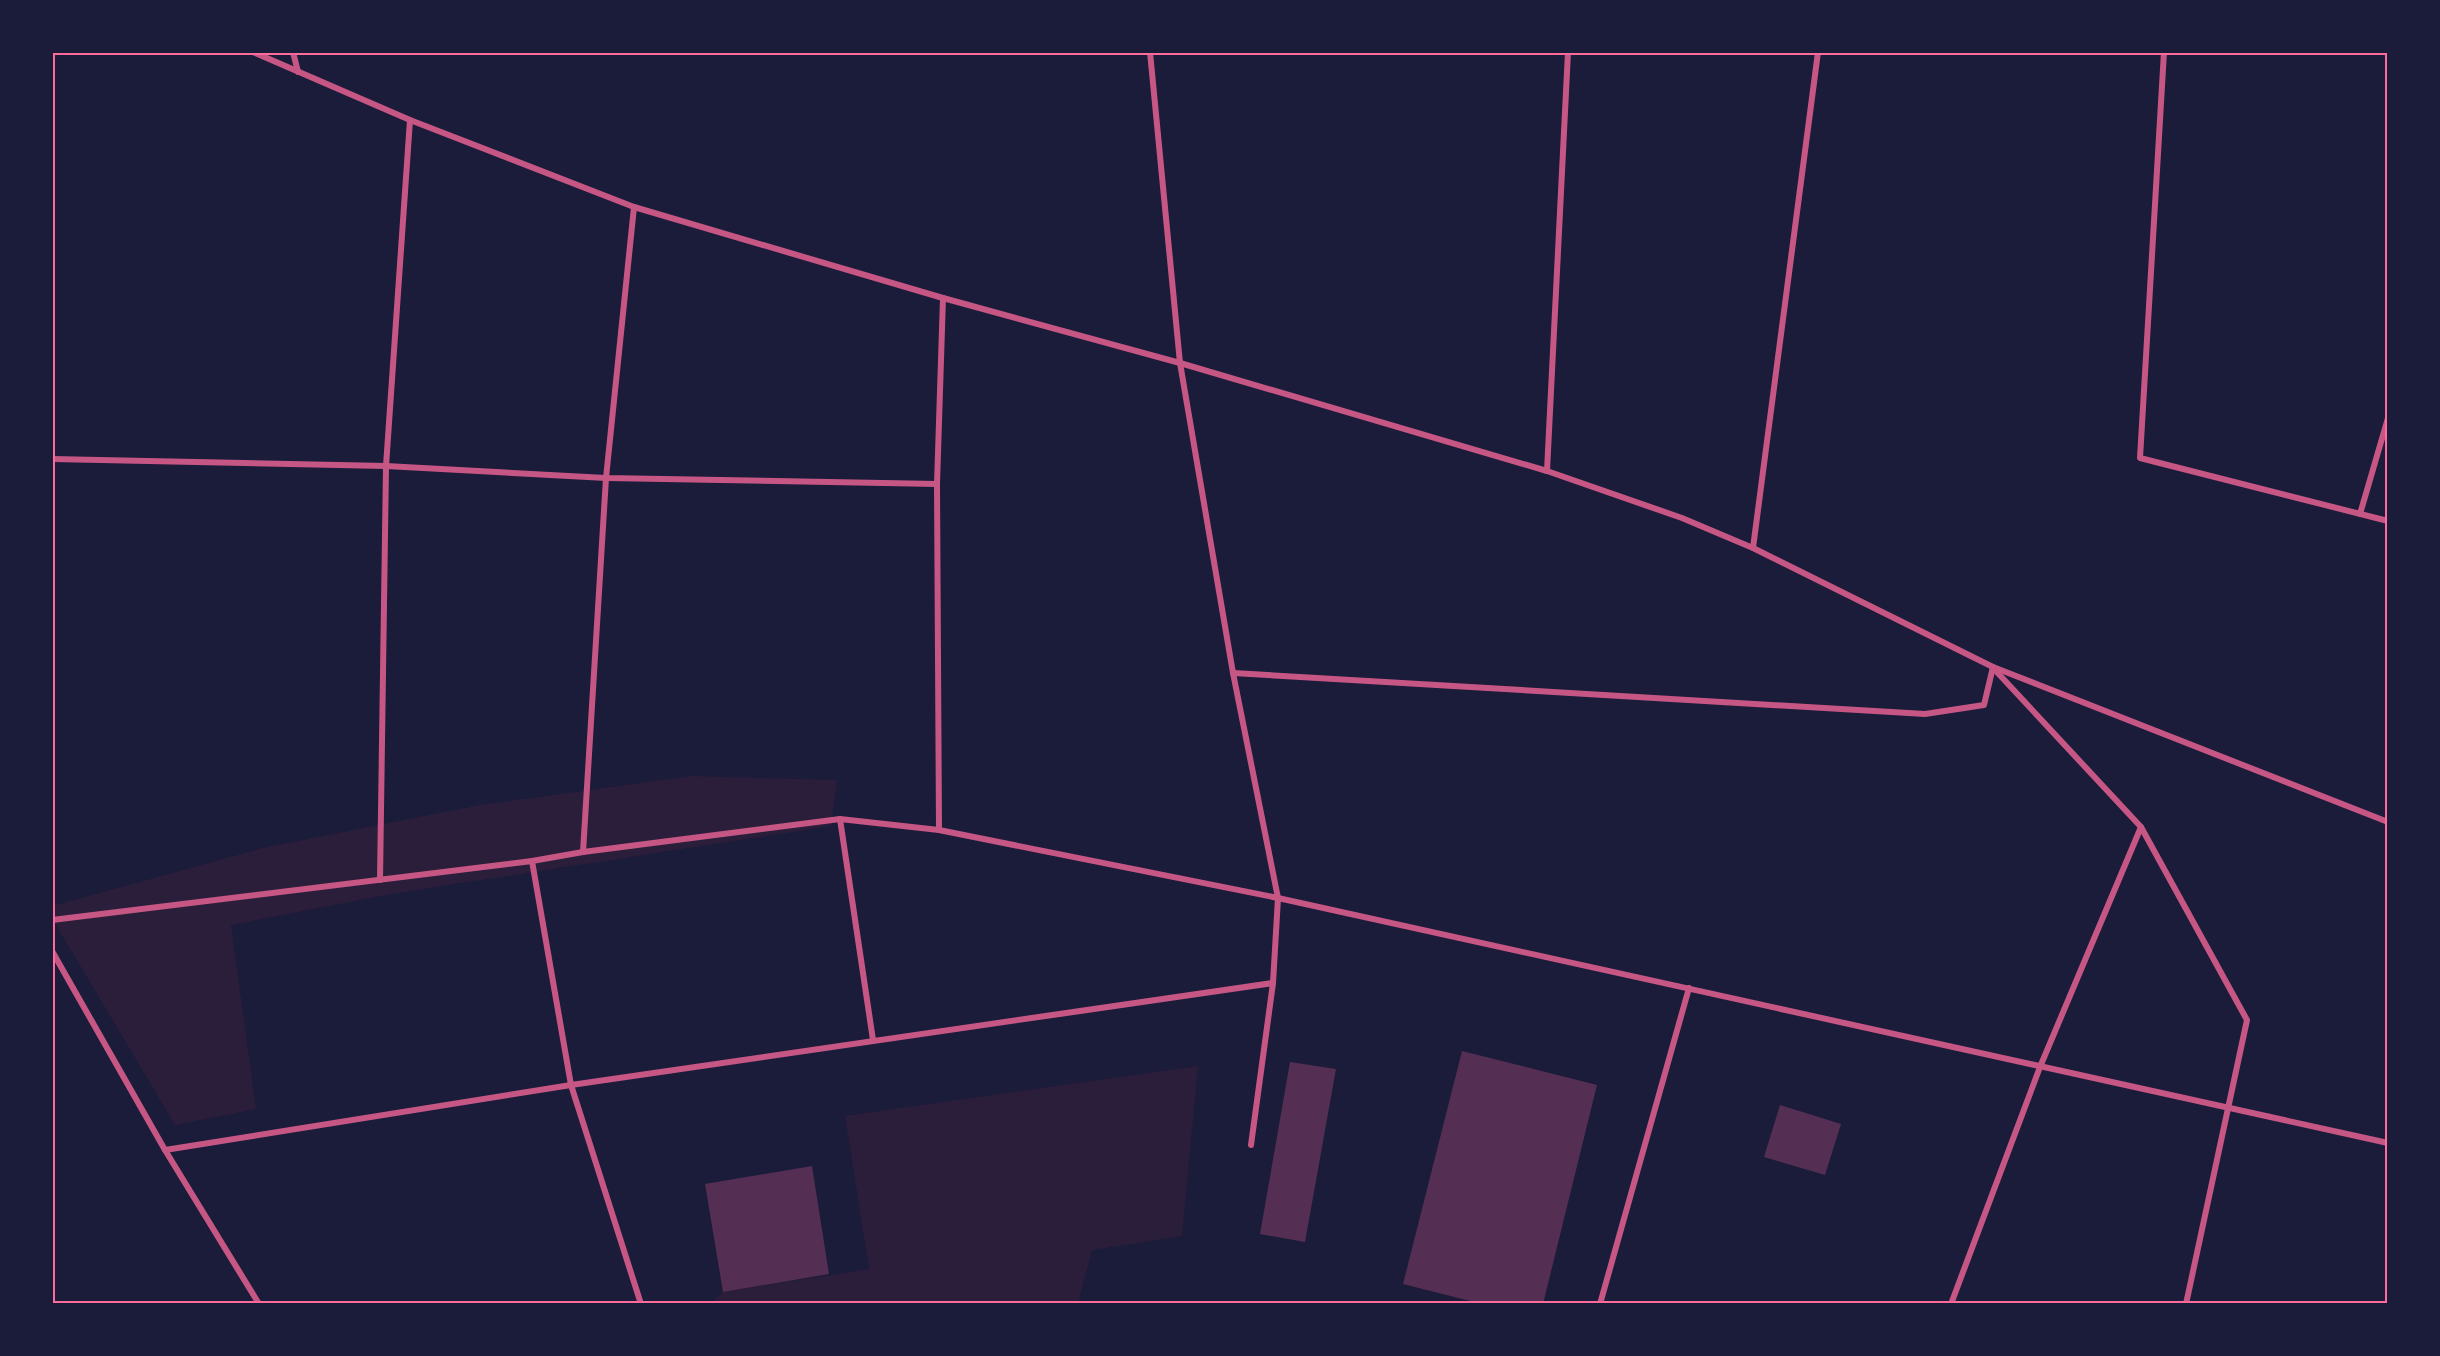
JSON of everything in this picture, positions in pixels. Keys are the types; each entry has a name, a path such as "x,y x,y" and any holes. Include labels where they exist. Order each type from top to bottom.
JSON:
{"street":[{"path":"253,52 410,120 634,207 943,298 1180,363 1547,471 1682,518 1753,548 1993,667 2388,822"},
{"path":"293,52 298,72"},
{"path":"1150,52 1180,363 1233,673 1278,898 1273,983 1251,1145"},
{"path":"1547,471 1568,52"},
{"path":"1753,548 1818,52"},
{"path":"2164,52 2140,458 2388,521"},
{"path":"380,880 386,466 410,120"},
{"path":"583,852 606,478 634,207"},
{"path":"939,830 937,484 943,298"},
{"path":"2360,514 2388,418"},
{"path":"52,459 386,466 606,478 937,484"},
{"path":"1233,673 1925,714 1984,705 1993,667"},
{"path":"1993,667 2141,827 2247,1020 2186,1304"},
{"path":"52,920 532,861 583,852 840,819 939,830 1278,898 2388,1143"},
{"path":"840,819 873,1040"},
{"path":"1951,1304 2040,1067 2141,827"},
{"path":"532,861 571,1085 641,1304"},
{"path":"52,951 165,1150 259,1304"},
{"path":"165,1150 571,1085 1273,983"},
{"path":"1600,1304 1689,988"}],"shaded area":[{"path":"692,776 837,780 831,826 391,894 231,925 256,1109 175,1125 53,920 52,906 263,848 480,805"},
{"path":"1198,1066 1182,1236 1092,1250 1078,1303 710,1304 723,1292 869,1269 845,1116"}],"building":[{"path":"1462,1051 1597,1085 1543,1304 1482,1304 1403,1284"},
{"path":"1290,1062 1336,1069 1305,1242 1260,1234"},
{"path":"1780,1105 1841,1124 1825,1175 1764,1157"},
{"path":"812,1166 829,1274 723,1292 705,1184"}]}
